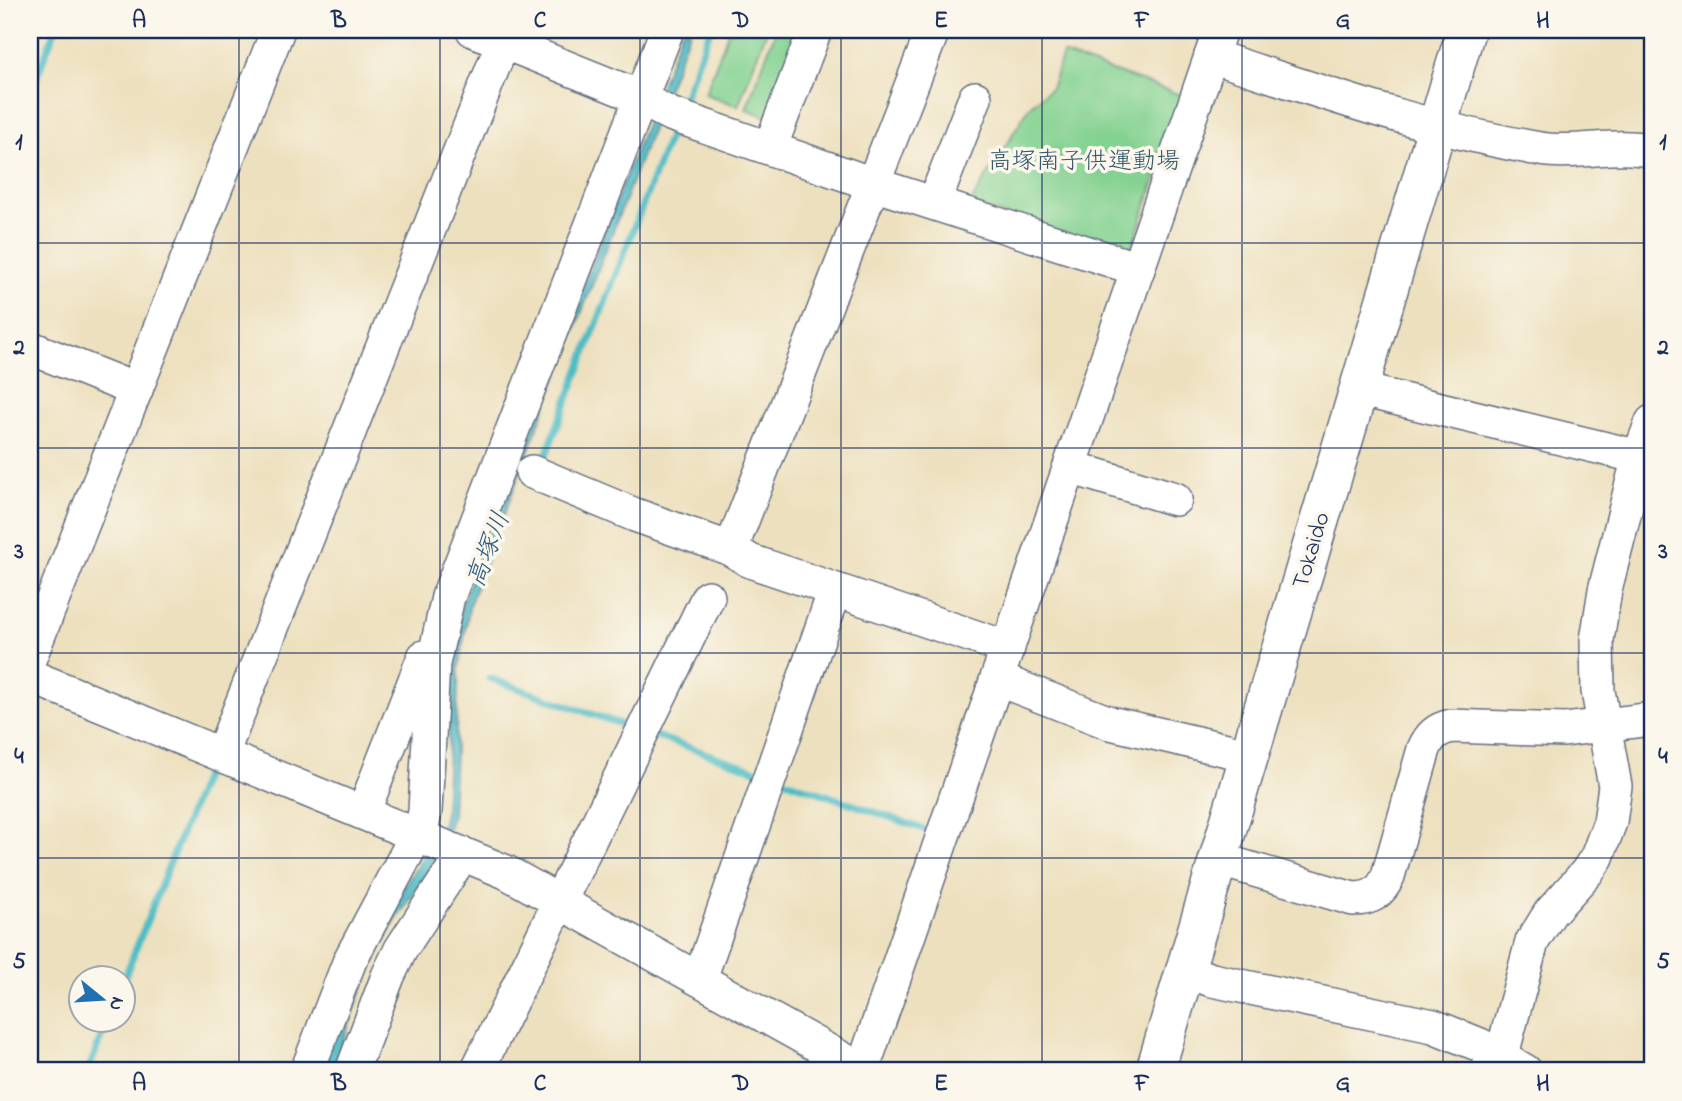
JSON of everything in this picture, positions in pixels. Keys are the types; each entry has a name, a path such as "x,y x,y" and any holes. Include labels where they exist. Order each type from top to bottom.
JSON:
{"highway":[{"name":"Tokaido","path":"1154,1071 1466,30"}],"street":[{"path":"30,657 278,30"},
{"path":"473,30 625,91 650,105 873,184 1138,269"},
{"path":"352,1071 439,844 425,811 433,664 448,597 650,105 667,30"},
{"path":"770,148 815,30"},
{"path":"731,549 933,30"},
{"path":"222,754 503,42"},
{"path":"30,676 506,872 863,1071 1215,43 1462,133 1558,151 1635,148 1652,151"},
{"path":"934,204 975,97"},
{"path":"31,348 136,390"},
{"path":"1357,389 1646,458"},
{"path":"1184,971 1212,980 1433,1026 1457,1035 1503,1066 1505,1044 1532,942 1550,913 1597,857 1614,804 1613,767 1604,725 1597,665 1600,615 1646,458 1652,422"},
{"path":"1070,467 1175,499"},
{"path":"532,472 731,549 750,561 1008,648"},
{"path":"698,978 835,590"},
{"path":"477,1071 708,597"},
{"path":"362,813 426,650 439,630"},
{"path":"997,679 1111,723 1248,755"},
{"path":"1217,859 1353,899 1364,899 1375,895 1388,876 1424,749 1434,733 1452,726 1564,730 1652,719"},
{"path":"307,1071 350,960 439,844"}],"green space":[{"path":"729,30 767,30 738,106 705,94"},
{"path":"776,30 799,33 767,117 746,109"},
{"name":"高塚南子供運動場","path":"1063,54 1184,96 1132,247 1121,253 970,204 1030,106 1051,88"}],"water":[{"name":"高塚川","path":"682,30 690,30 470,603 459,666 452,815 447,832 432,863 378,953 332,1071 320,1071 362,964 391,907 441,829 445,814 452,666 463,601"}],"waterway":[{"path":"30,94 55,30"},
{"path":"682,103 710,30"},
{"path":"543,463 672,129"},
{"path":"489,678 629,727"},
{"path":"653,735 761,772"},
{"path":"130,964 209,764"},
{"path":"778,778 926,830"},
{"path":"88,1071 103,1034"}]}
